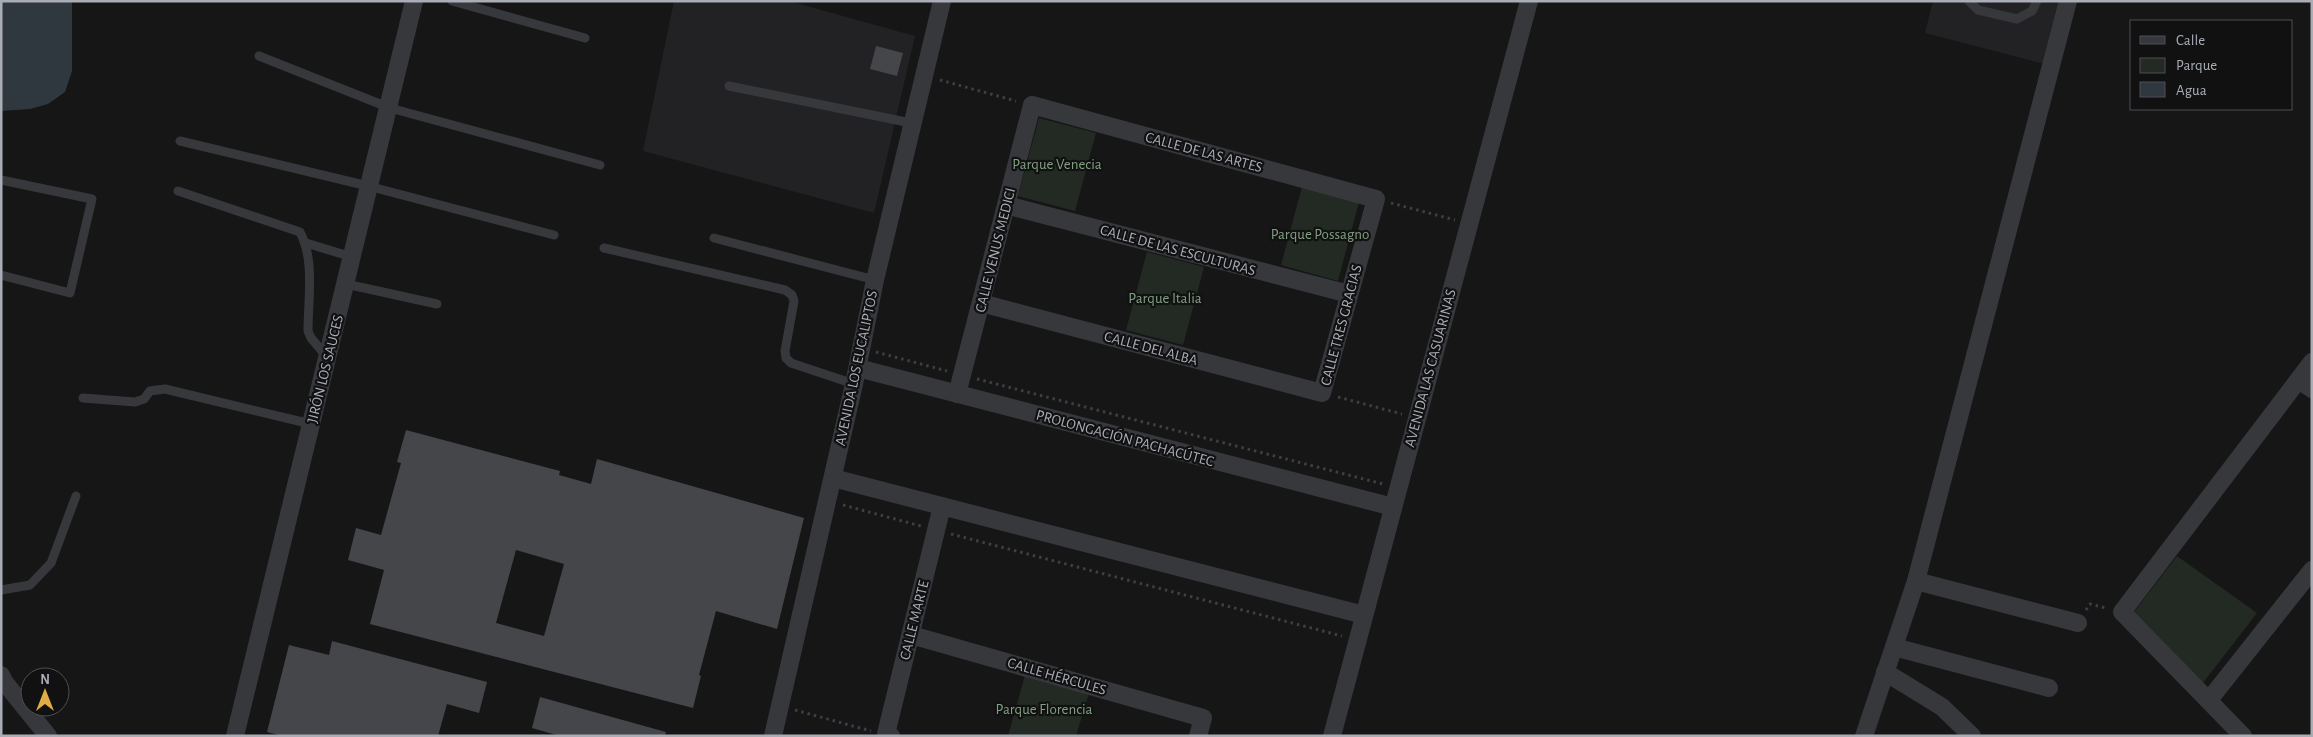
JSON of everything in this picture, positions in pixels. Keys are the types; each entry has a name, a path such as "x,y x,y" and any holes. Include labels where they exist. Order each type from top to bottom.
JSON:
{"street":[{"name":"JIRÓN LOS SAUCES","path":"235,736 346,284 368,186 390,108 414,1"},
{"name":"AVENIDA LOS EUCALIPTOS","path":"774,736 862,349 875,280 911,123 925,76 942,1"},
{"name":"AVENIDA LAS CASUARINAS","path":"1332,736 1468,224 1530,1"},
{"path":"1864,736 1916,581 2068,1"},
{"name":"CALLE DE LAS ARTES","path":"1032,105 1376,199"},
{"name":"CALLE VENUS MEDICI","path":"957,394 1032,105"},
{"name":"CALLE TRES GRACIAS","path":"1322,393 1376,199"},
{"name":"CALLE DE LAS ESCULTURAS","path":"1006,205 1349,294"},
{"name":"CALLE DEL ALBA","path":"981,303 1322,393"},
{"path":"2244,736 2122,612 2305,384 2312,362"},
{"name":"PROLONGACIÓN PACHACÚTEC","path":"856,376 957,394 1393,507"},
{"path":"833,478 1364,615"},
{"name":"CALLE MARTE","path":"888,735 910,635 942,506"},
{"path":"2209,700 2312,570"},
{"path":"1916,581 2078,624"},
{"name":"CALLE HÉRCULES","path":"910,635 1203,718 1198,736"},
{"path":"1894,647 2049,688"},
{"path":"1885,672 1942,707 1972,736"},
{"path":"1,675 5,684 48,736"}],"lane":[{"path":"452,1 585,38"},
{"path":"1969,1 1978,10 2017,20 2032,11 2037,1"},
{"path":"259,56 390,108 600,165"},
{"path":"729,86 911,123"},
{"path":"180,141 368,186 554,235"},
{"path":"1,180 92,199 70,293 1,275"},
{"path":"178,191 300,232 306,243 308,263 308,330 311,338 328,358"},
{"path":"714,238 875,280"},
{"path":"306,243 352,256"},
{"path":"604,248 785,290 792,295 794,301 785,350 786,358 791,363 856,376"},
{"path":"346,284 438,304"},
{"path":"82,398 135,402 144,399 150,391 165,389 311,424"},
{"path":"1,590 30,585 51,563 76,496"}],"path":[{"path":"925,76 1032,105"},
{"path":"1376,199 1468,224"},
{"path":"862,349 1398,488"},
{"path":"1322,393 1417,418"},
{"path":"828,501 1357,640"},
{"path":"2078,624 2090,604 2122,612"},
{"path":"780,706 888,735"}],"shaded area":[{"path":"674,1 789,1 915,36 874,213 643,151"},
{"path":"1933,1 2062,1 2045,64 1925,33"}],"green space":[{"name":"Parque Venecia","path":"1039,118 1096,133 1075,211 1018,196"},
{"name":"Parque Possagno","path":"1302,187 1359,202 1338,281 1281,265"},
{"name":"Parque Italia","path":"1147,252 1204,267 1183,345 1126,330"},
{"path":"2177,556 2257,613 2202,684 2134,612"},
{"name":"Parque Florencia","path":"1025,675 1089,693 1076,736 1008,736"}],"water":[{"path":"1,1 72,1 72,71 65,92 48,104 30,109 1,111"}],"building":[{"path":"876,46 903,53 897,76 870,69"},
{"path":"406,430 560,471 559,475 591,484 597,459 804,518 777,629 716,611 699,675 701,676 693,708 370,624 384,570 348,560 356,528 381,535 401,463 397,462","holes":["516,550 564,564 544,636 496,623"]},
{"path":"332,641 487,682 479,713 447,704 438,736 283,736 267,732 289,645 329,655"},
{"path":"540,697 666,732 665,736 560,736 532,728"}]}
